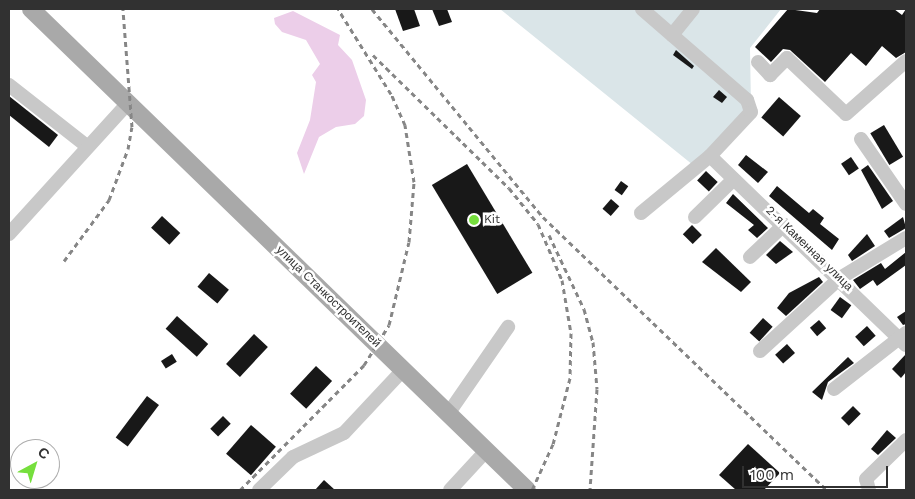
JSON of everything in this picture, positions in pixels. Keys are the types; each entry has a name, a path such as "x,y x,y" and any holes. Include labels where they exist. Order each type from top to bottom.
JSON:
{"main road":[{"name":"улица Станкостроителей","path":"31,9 527,490"}],"street":[{"path":"641,213 710,156 751,112 747,100 642,9"},
{"path":"672,35 693,9"},
{"path":"758,62 770,75 786,58 846,114 906,61"},
{"path":"9,85 88,147"},
{"path":"9,234 128,103"},
{"path":"861,139 906,204"},
{"name":"2-я Каменная улица","path":"710,156 904,338"},
{"path":"695,217 734,179"},
{"path":"750,257 784,225"},
{"path":"760,351 840,278 906,238"},
{"path":"448,414 508,326"},
{"path":"834,389 904,338"},
{"path":"260,490 293,456 344,433 403,370"},
{"path":"867,485 906,440"},
{"path":"450,490 486,450"}],"shaded area":[{"path":"500,9 781,9 750,48 751,107 693,165"},
{"path":"293,11 340,35 338,45 352,60 366,100 364,116 355,124 336,127 319,137 304,174 297,153 310,120 316,82 312,75 320,64 306,40 282,32 275,24 274,18"}],"building":[{"path":"395,9 414,9 420,26 403,31"},
{"path":"432,9 447,9 452,22 439,26"},
{"path":"788,9 817,13 820,9 894,9 902,15 906,9 906,52 896,58 882,46 866,66 851,53 825,82 790,50 783,49 771,62 755,47"},
{"path":"676,50 694,66 692,69 673,55"},
{"path":"719,90 727,97 722,103 713,97"},
{"path":"9,96 58,135 49,147 9,115"},
{"path":"779,97 801,116 783,136 761,117"},
{"path":"884,125 903,157 889,165 870,133"},
{"path":"746,155 768,172 758,183 738,165"},
{"path":"851,157 859,169 849,175 841,164"},
{"path":"467,164 532,273 497,294 432,185"},
{"path":"868,165 893,201 882,209 861,170"},
{"path":"706,171 718,182 709,191 697,181"},
{"path":"621,181 628,186 622,195 615,190"},
{"path":"777,186 809,213 813,209 824,218 820,224 839,239 832,250 769,196"},
{"path":"733,194 768,228 757,238 748,230 754,225 726,203"},
{"path":"611,199 619,206 611,216 602,209"},
{"path":"162,216 180,233 169,245 151,228"},
{"path":"903,217 906,228 889,238 884,231"},
{"path":"692,225 702,235 693,244 683,234"},
{"path":"867,234 875,246 852,261 848,255"},
{"path":"780,241 793,252 776,264 766,255"},
{"path":"716,248 751,282 741,292 702,262"},
{"path":"906,252 906,265 877,286 873,280 860,289 853,280 881,263 885,269"},
{"path":"209,273 229,290 217,304 197,287"},
{"path":"819,277 823,282 786,316 777,308 789,293"},
{"path":"840,297 851,305 842,318 831,310"},
{"path":"906,311 906,324 903,325 897,317"},
{"path":"177,316 208,344 197,357 166,329"},
{"path":"763,318 773,327 759,342 750,333"},
{"path":"819,320 826,328 817,336 810,328"},
{"path":"867,326 876,336 864,346 855,337"},
{"path":"254,334 268,347 240,377 226,364"},
{"path":"787,344 795,353 783,364 775,355"},
{"path":"172,354 177,362 166,369 161,361"},
{"path":"906,354 906,372 901,378 892,369"},
{"path":"848,357 854,363 828,382 822,400 812,392"},
{"path":"316,366 332,381 306,409 290,394"},
{"path":"147,396 159,405 128,447 116,438"},
{"path":"853,406 861,414 849,426 841,418"},
{"path":"223,416 231,424 218,437 210,429"},
{"path":"251,425 276,447 251,475 226,454"},
{"path":"887,430 896,438 878,455 871,449"},
{"path":"748,444 780,473 764,490 736,490 719,475"},
{"path":"324,480 335,490 315,490"}],"railway":[{"path":"64,261 109,200 128,149 132,127 123,9"},
{"path":"240,490 364,365 389,325 409,242 414,182 405,125 391,94 338,9"},
{"path":"372,9 543,217 827,490"},
{"path":"373,55 509,188 538,224 562,280 571,333 570,378 553,444 532,490"},
{"path":"549,235 584,309 593,342 597,389 590,490"}],"place":[{"name":"Kit","path":"474,220"}]}
